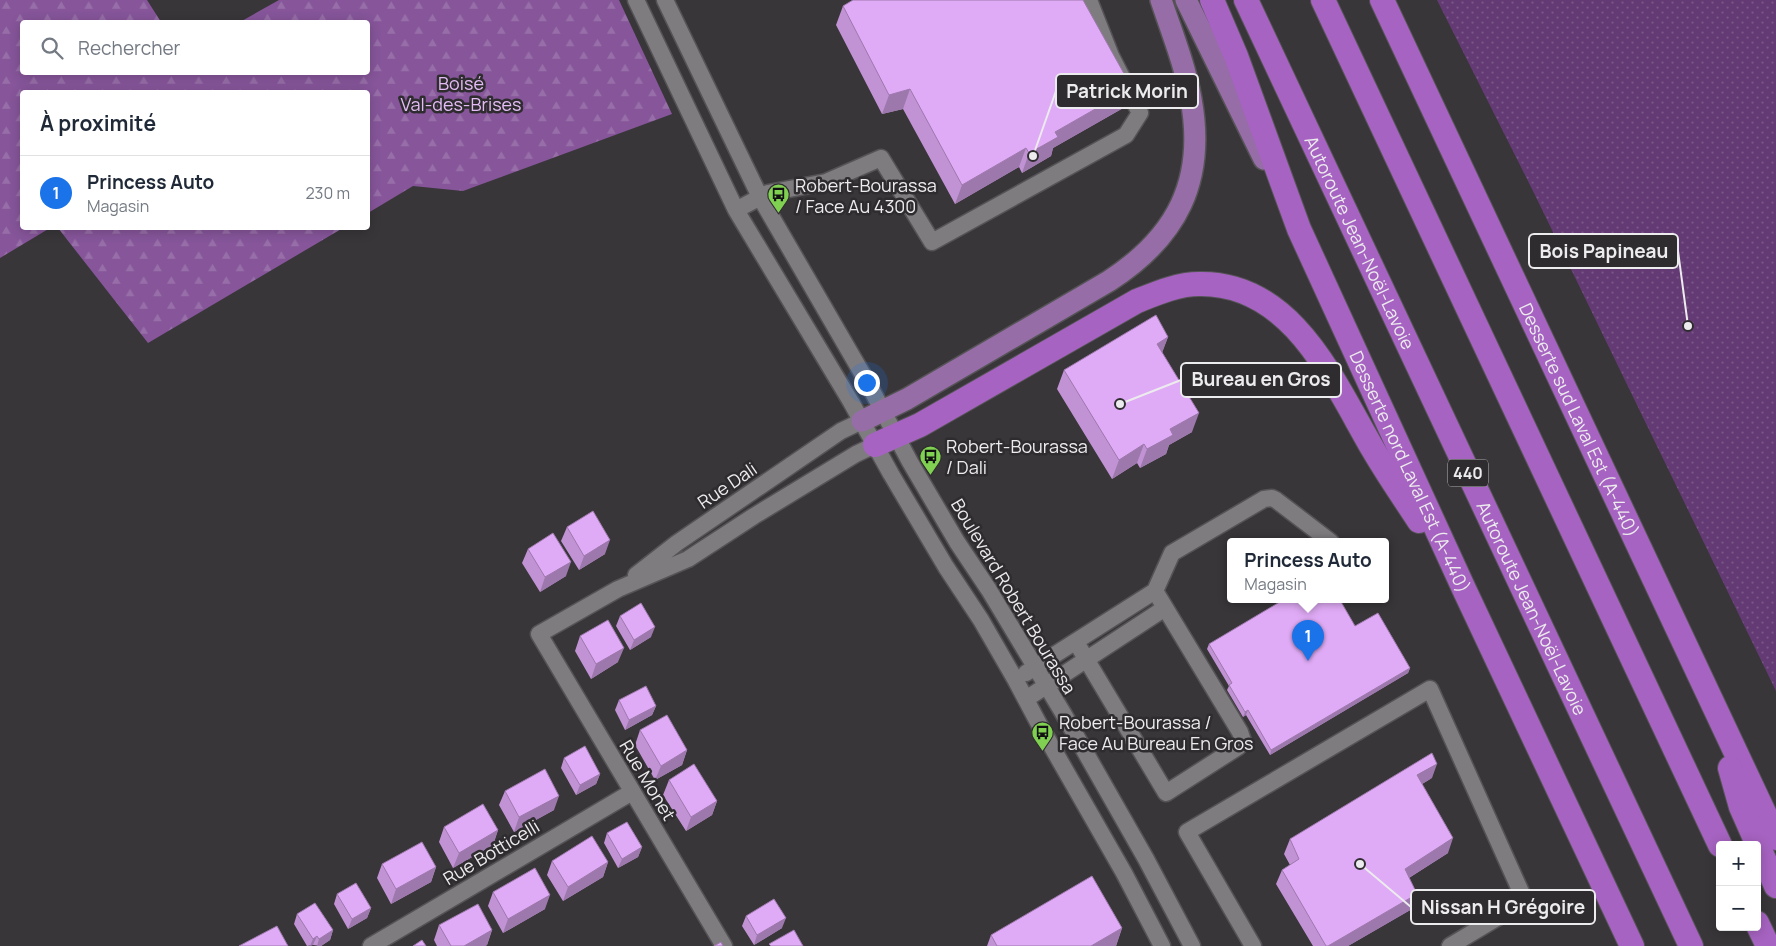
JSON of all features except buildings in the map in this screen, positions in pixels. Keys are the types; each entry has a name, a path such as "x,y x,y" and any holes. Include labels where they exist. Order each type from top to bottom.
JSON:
{"highway":[{"path":"1212,0 1236,56 1299,229"},
{"name":"Autoroute Jean-Noël-Lavoie","path":"1246,0 1690,946"},
{"path":"1323,0 1718,841"},
{"name":"Desserte sud Laval Est (A-440)","path":"1382,0 1776,838"},
{"name":"Desserte nord Laval Est (A-440)","path":"1299,229 1464,589 1632,946"},
{"path":"886,441 920,425 1137,301 1164,290 1185,285 1210,284 1234,288 1249,293 1274,308 1291,322 1305,340 1338,389 1374,452 1464,589"},
{"path":"1709,697 1741,807 1776,886"},
{"path":"1761,931 1768,946"}],"main road":[{"path":"862,421 907,399 1108,281 1139,260 1164,235 1181,205 1190,181 1194,155 1194,128 1188,85 1161,0"},
{"name":"Desserte nord Laval Est (A-440)","path":"1186,0 1299,229"}],"street":[{"name":"Boulevard Robert Bourassa","path":"636,0 736,210 862,421 886,441 948,527 989,590 1128,827 1192,946"},
{"name":"Boulevard Robert Bourassa","path":"665,0 760,197 882,411 886,441 946,567 981,620 1015,679 1100,829 1162,946"},
{"path":"736,210 768,193 826,182 881,158 932,242 1126,135 1140,113 1110,56 1089,0"},
{"name":"Rue Dali","path":"618,589 677,543 842,431 862,421"},
{"name":"Rue Dali","path":"539,634 618,589 688,559 856,454 886,441"},
{"path":"1015,679 1155,591 1172,554 1264,499 1272,498 1276,500 1326,538"},
{"path":"1076,642 1166,793 1238,747 1243,741 1240,732 1155,591"},
{"path":"1026,699 1165,608"},
{"name":"Rue Monet","path":"539,634 724,946"},
{"path":"1253,946 1187,832 1430,689 1525,901 1450,946"},
{"name":"Rue Botticelli","path":"371,946 632,792"}],"green space":[{"name":"Boisé Val-des-Brises","path":"0,0 147,0 160,20 20,20 20,75 370,75 370,20 244,20 279,0 619,0 672,114 463,191 413,186 370,212 370,90 20,90 20,230 47,230 0,258"},
{"path":"60,230 340,230 148,343"}],"shaded area":[{"path":"1437,0 1776,0 1776,691 1534,193"}],"place":[{"name":"Patrick Morin","path":"1033,156"},
{"name":"Robert-Bourassa / Face Au 4300","path":"779,214"},
{"name":"Bois Papineau","path":"1688,326"},
{"name":"Bureau en Gros","path":"1120,404"},
{"name":"Robert-Bourassa / Dali","path":"930,475"},
{"name":"Princess Auto","path":"1308,661"},
{"name":"Robert-Bourassa / Face Au Bureau En Gros","path":"1043,751"},
{"name":"Nissan H Grégoire","path":"1360,864"}]}
